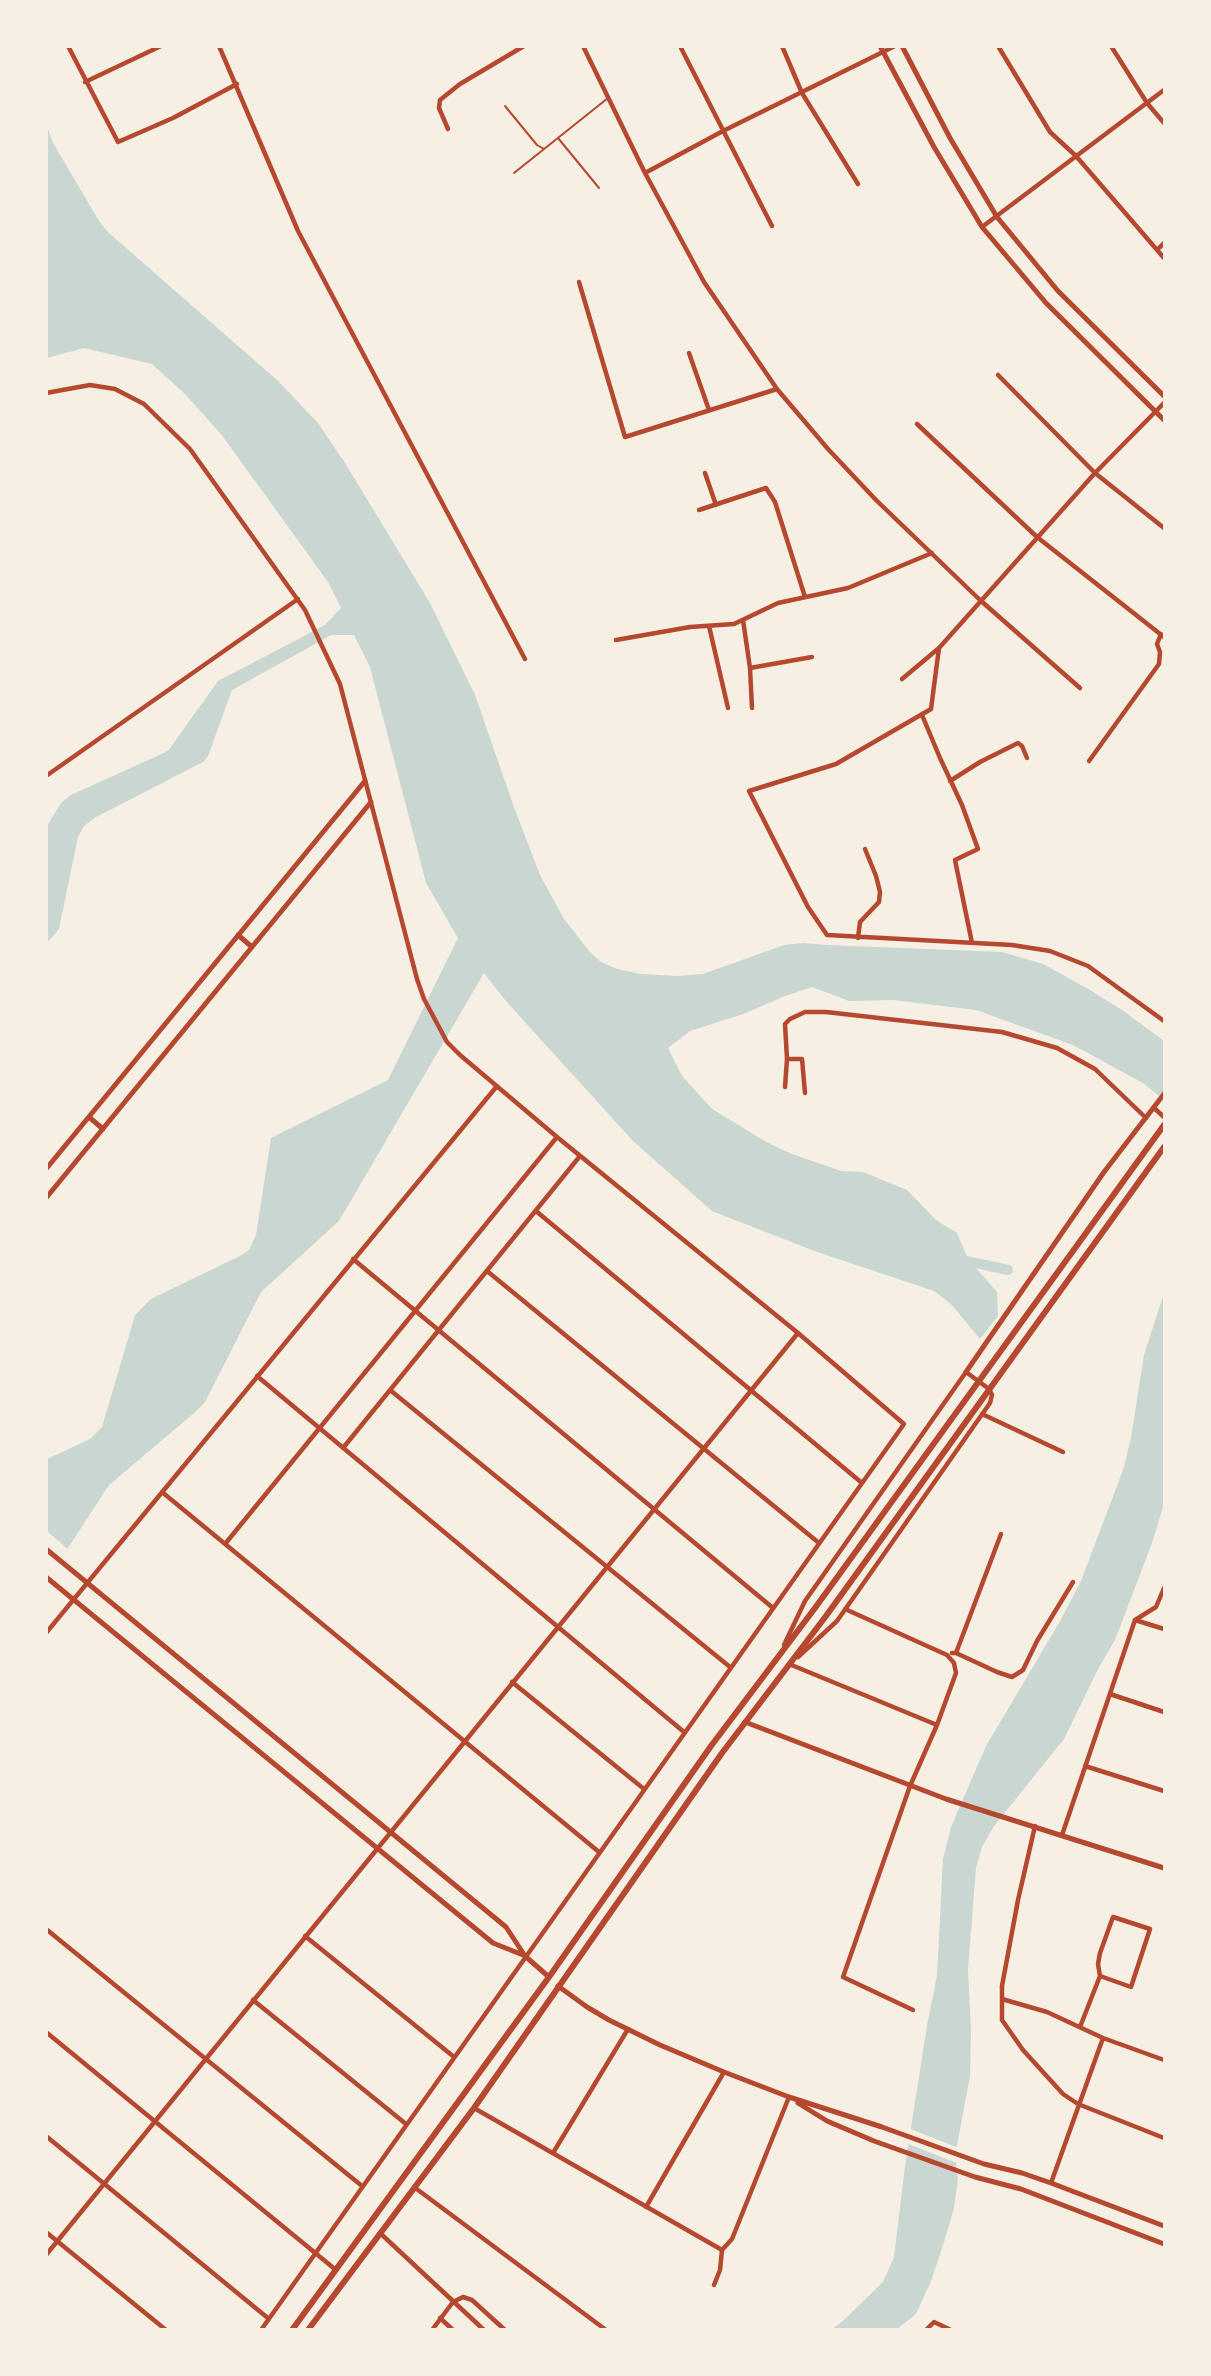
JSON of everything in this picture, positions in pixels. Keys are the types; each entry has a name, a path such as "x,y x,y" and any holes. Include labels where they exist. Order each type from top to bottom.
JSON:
{"main road":[{"path":"292,2330 549,1977 733,1715 780,1655 1164,1125"},
{"path":"308,2330 474,2108 666,1830 904,1508 1164,1147"},
{"path":"733,1715 745,1722"},
{"path":"549,1977 558,1986"},
{"path":"369,2226 380,2233"}],"street":[{"path":"68,46 118,142 173,118 237,84"},
{"path":"144,46 147,53"},
{"path":"86,82 161,46"},
{"path":"219,46 298,231 525,659"},
{"path":"448,129 439,108 440,100 460,84 524,46"},
{"path":"583,46 645,173 704,282 777,388 844,466 980,600 1080,688"},
{"path":"680,46 772,226"},
{"path":"782,46 802,93 858,183"},
{"path":"880,46 934,147 982,227 1046,303 1164,420"},
{"path":"645,173 723,131 895,46"},
{"path":"902,46 950,138 997,216 1058,291 1164,396"},
{"path":"998,46 1050,132 1076,156 1164,258"},
{"path":"1111,46 1147,103 1164,123"},
{"path":"982,227 1164,90"},
{"path":"1157,250 1164,243"},
{"path":"579,282 625,437 777,388"},
{"path":"689,353 709,410"},
{"path":"998,375 1095,473 1164,528"},
{"path":"46,393 90,385 115,389 144,404 190,449 298,599 313,625 340,684 423,999 447,1042 496,1086 798,1333 904,1424 261,2330"},
{"path":"902,679 939,648 1095,473 1164,403"},
{"path":"917,424 1037,537 1163,635 1157,644 1160,652 1159,664 1089,761"},
{"path":"705,473 716,505"},
{"path":"699,510 766,488 775,502 805,597"},
{"path":"616,640 735,624 778,603 848,588 932,553"},
{"path":"46,776 298,599"},
{"path":"743,620 750,668 752,708"},
{"path":"709,626 728,708"},
{"path":"939,648 931,709 836,764 749,791 808,907 827,935 1032,948 1070,957 1088,966 1164,1021"},
{"path":"750,668 812,657"},
{"path":"922,715 962,805 978,849 955,860 972,943"},
{"path":"950,781 980,762 1018,743 1022,746 1027,758"},
{"path":"46,1169 365,781"},
{"path":"46,1198 371,802"},
{"path":"858,938 860,922 879,902 880,892 865,849"},
{"path":"238,935 252,947"},
{"path":"784,1087 787,1059 785,1024 797,1015 813,1011 1002,1032 1057,1048 1095,1069 1146,1118"},
{"path":"787,1059 802,1059 805,1093"},
{"path":"46,1633 496,1086"},
{"path":"780,1655 805,1601 1104,1172 1164,1095"},
{"path":"1154,1108 1164,1117"},
{"path":"89,1117 103,1129"},
{"path":"225,1544 558,1137"},
{"path":"343,1448 580,1156"},
{"path":"536,1211 862,1483"},
{"path":"353,1259 773,1608"},
{"path":"487,1271 819,1543"},
{"path":"46,2255 798,1333"},
{"path":"937,1725 789,1664 837,1621 990,1403 992,1395 989,1389 966,1372"},
{"path":"257,1376 684,1732"},
{"path":"390,1390 730,1667"},
{"path":"982,1414 1063,1452"},
{"path":"162,1492 599,1852"},
{"path":"956,1653 1001,1534"},
{"path":"46,1549 506,1927 525,1956 549,1977"},
{"path":"49,1579 493,1943 525,1956"},
{"path":"947,1655 956,1653 1012,1677 1023,1670 1037,1641 1073,1582"},
{"path":"1062,1835 1135,1620 1156,1607 1164,1588"},
{"path":"845,1609 947,1655 954,1663 956,1673 937,1725 910,1786 843,1977 913,2010"},
{"path":"1135,1620 1164,1629"},
{"path":"512,1682 644,1789"},
{"path":"1110,1694 1164,1712"},
{"path":"745,1722 946,1799 1164,1868"},
{"path":"1085,1766 1164,1791"},
{"path":"1035,1826 1017,1900 1002,1986 1002,2020 1023,2050 1063,2094 1078,2104 1164,2138"},
{"path":"1080,2027 1100,1976 1098,1964 1100,1953 1113,1917 1150,1929 1131,1987 1100,1976"},
{"path":"46,1929 362,2186"},
{"path":"305,1936 454,2057"},
{"path":"558,1986 587,2007 628,2029 724,2072 789,2097 882,2127 984,2164 1022,2173 1164,2226"},
{"path":"1002,1999 1047,2013 1103,2038 1164,2060"},
{"path":"253,2000 406,2124"},
{"path":"553,2153 628,2029"},
{"path":"46,2032 336,2270"},
{"path":"1050,2183 1103,2038"},
{"path":"646,2207 724,2072"},
{"path":"789,2097 827,2121 874,2141 975,2177 1021,2189 1164,2244"},
{"path":"714,2285 720,2270 722,2250 732,2240 789,2097"},
{"path":"474,2108 722,2250"},
{"path":"46,2136 269,2319"},
{"path":"414,2187 606,2330"},
{"path":"46,2232 166,2330"},
{"path":"380,2233 484,2330"},
{"path":"432,2330 453,2302 464,2297 472,2300 505,2330"},
{"path":"441,2318 453,2330"},
{"path":"926,2330 934,2322 951,2330"}],"lane":[{"path":"514,173 608,98"},
{"path":"505,105 537,145 544,149"},
{"path":"558,138 599,188"}],"shaded area":[{"path":"46,124 53,143 99,221 109,233 278,381 318,423 345,463 430,603 475,695 540,875 564,919 589,951 601,962 617,969 640,974 677,976 703,974 784,945 803,943 1002,952 1043,964 1122,1010 1164,1041 1164,1100 1143,1083 1073,1045 976,1010 893,1000 849,1001 812,987 746,1013 690,1031 668,1048 682,1076 712,1109 768,1143 792,1154 841,1171 863,1172 907,1190 936,1220 957,1233 968,1259 997,1292 998,1316 980,1339 952,1305 934,1291 817,1252 712,1211 633,1141 505,1000 484,973 339,1221 261,1292 205,1402 109,1485 47,1580 47,1459 90,1439 102,1427 135,1315 151,1299 249,1250 256,1235 271,1138 388,1080 458,938 426,883 370,667 354,635 331,635 232,690 208,756 203,762 96,817 84,826 78,837 59,929 47,943 47,826 61,803 71,795 168,751 218,681 325,625 341,608 328,582 221,434 184,393 152,364 84,348 47,358"},
{"path":"1164,1293 1164,1504 1152,1543 1115,1640 1099,1667 1064,1739 994,1826 982,1847 976,1868 968,1969 971,2031 970,2076 955,2156 958,2179 954,2208 944,2242 931,2281 916,2314 897,2329 831,2330 883,2282 894,2257 905,2166 937,1976 943,1859 951,1827 986,1746 1059,1623 1081,1581 1123,1470 1131,1438 1144,1355"}],"pier":[{"path":"47,1531 69,1550 46,1583"},
{"path":"908,2128 959,2148 959,2164 906,2143"}],"waterway":[{"path":"957,1259 1008,1270"}]}
